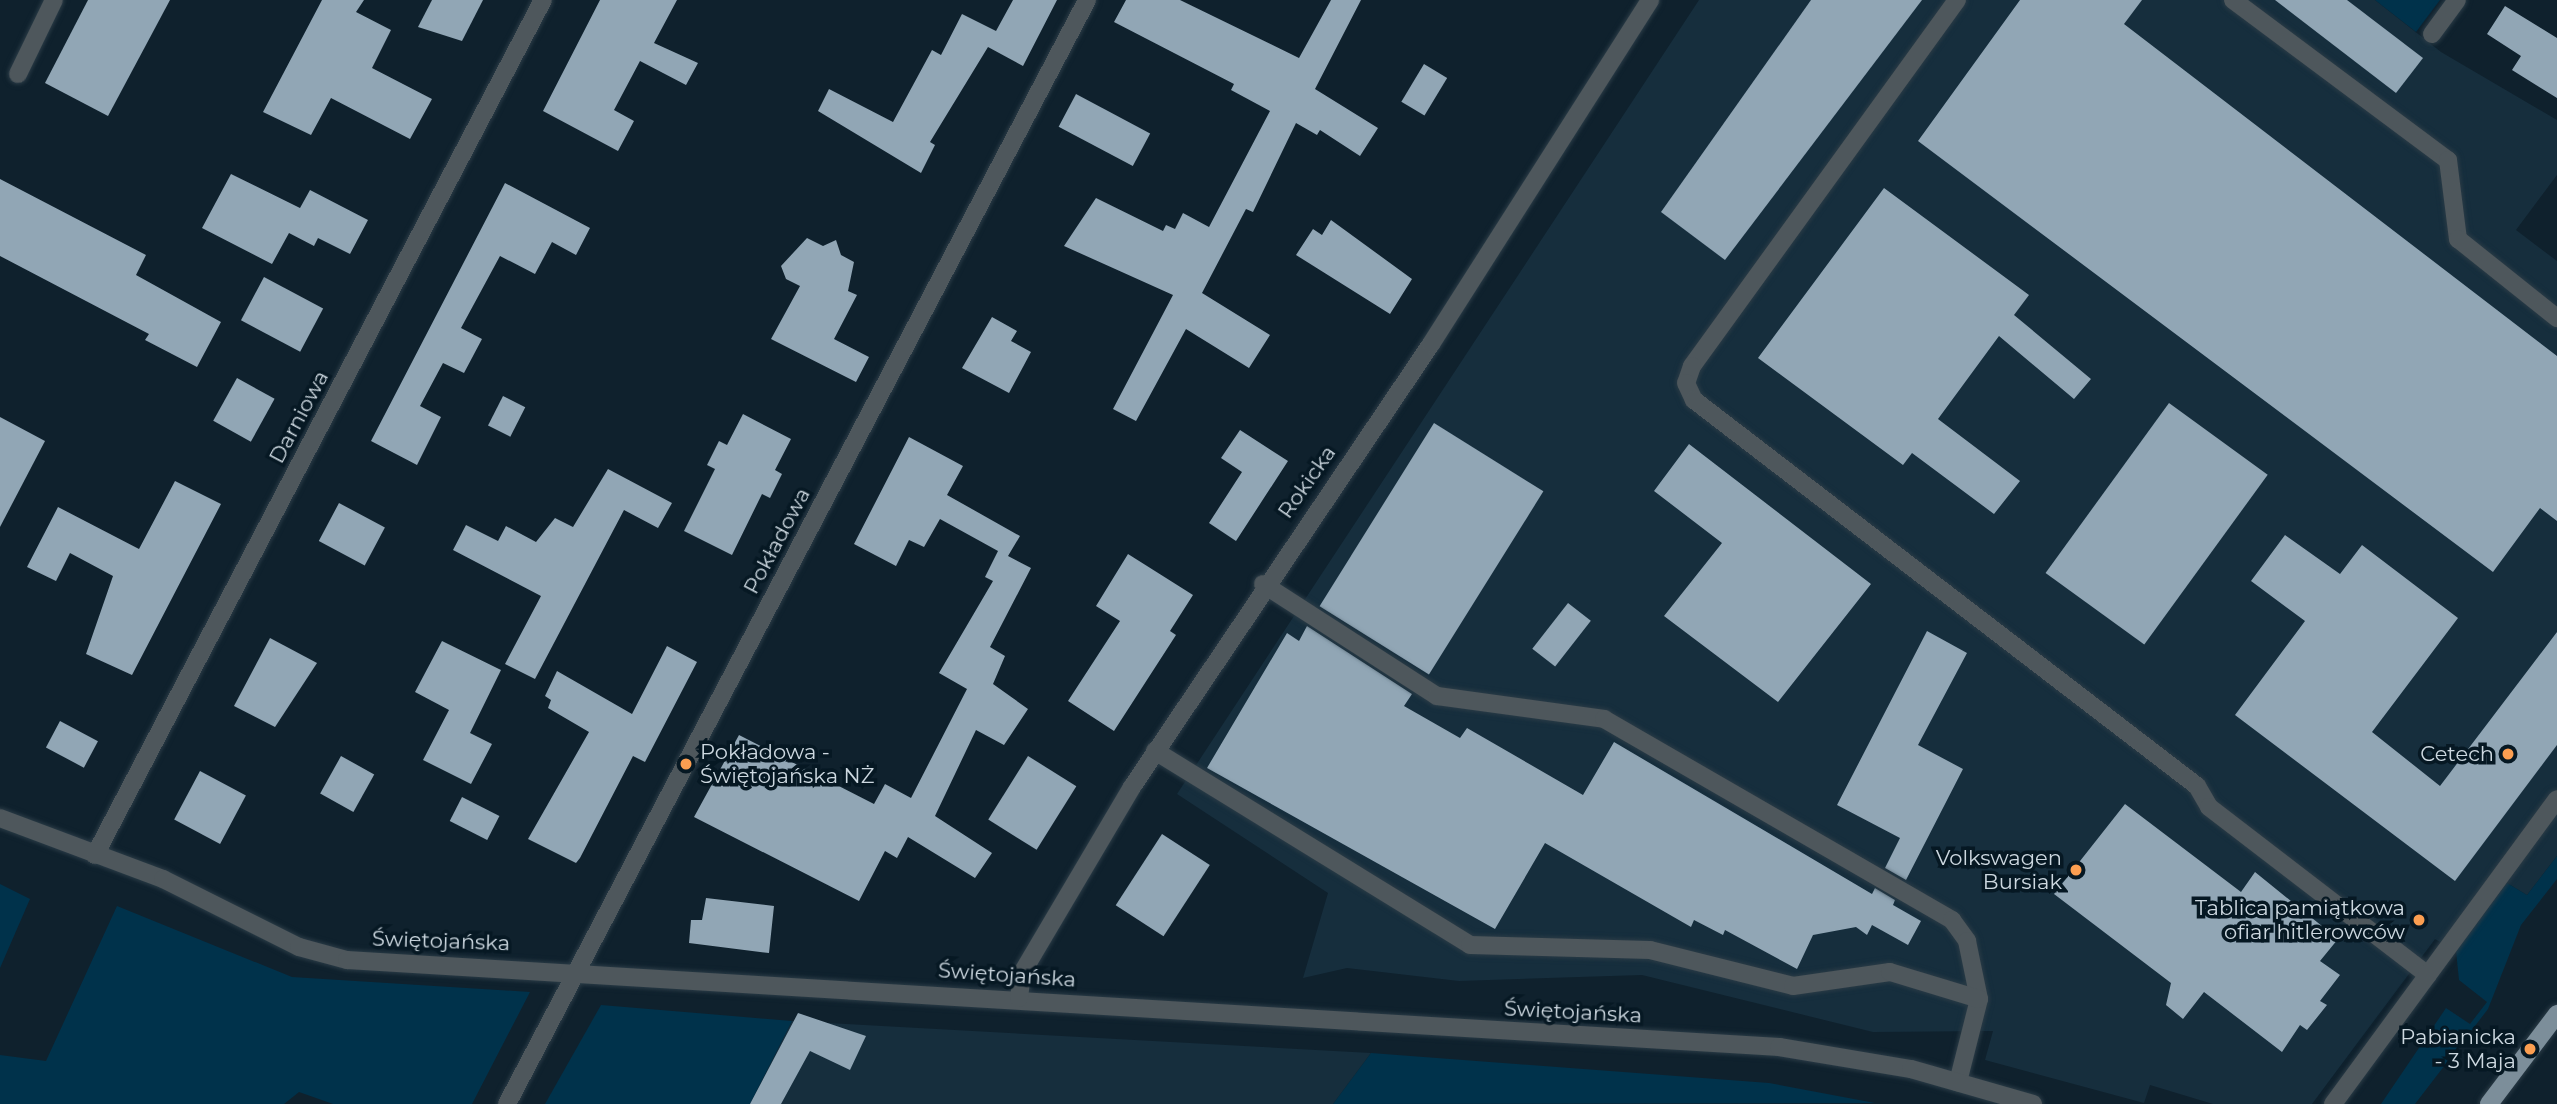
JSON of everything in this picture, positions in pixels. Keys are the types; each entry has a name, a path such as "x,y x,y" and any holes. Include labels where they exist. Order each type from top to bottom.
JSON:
{"main road":[{"path":"2489,1104 2557,1014"}],"street":[{"path":"18,74 54,0"},
{"name":"Darniowa","path":"95,855 543,0"},
{"name":"Pokładowa","path":"507,1104 1087,0"},
{"name":"Rokicka","path":"1019,998 1034,951 1155,751 1263,584 1431,344 1650,0"},
{"path":"1956,0 1692,366 1686,383 1694,400 2197,786 2209,807 2428,975"},
{"path":"2233,0 2448,160 2458,239 2557,318"},
{"path":"2432,34 2457,0"},
{"path":"1263,584 1437,696 1604,719 1952,920 1971,953 1979,999 1958,1082"},
{"path":"1155,751 1470,945 1650,950 1793,986 1890,972 1979,999"},
{"path":"2333,1104 2557,799"},
{"name":"Świętojańska","path":"0,818 163,879 320,953 575,973 1019,998 1779,1047 1958,1082 1988,1098 2033,1104"}],"shaded area":[{"path":"1699,0 2375,0 2441,52 2557,120 2557,175 2516,230 2557,261 2557,856 2527,895 2507,883 2456,951 2435,939 2312,1104 2213,1104 2150,1085 2144,1103 1985,1060 1993,1031 1873,1032 1642,975 1459,981 1347,968 1303,978 1328,893 1177,794"},
{"path":"2375,0 2440,0 2416,32"},
{"path":"2557,856 2557,879 2521,925 2488,1009 2415,1104 2381,1104 2446,1008 2470,1024 2487,1002 2459,980 2456,951 2507,883 2527,895"},
{"path":"0,884 30,899 0,968"},
{"path":"117,906 292,977 530,992 472,1104 333,1104 299,1092 284,1104 0,1104 0,1055 46,1061"},
{"path":"601,1005 792,1021 750,1104 545,1104"},
{"path":"792,1021 1371,1053 1333,1104 750,1104"},
{"path":"1371,1053 1769,1083 1875,1103 1333,1104"}],"building":[{"path":"88,0 170,0 108,116 45,83"},
{"path":"322,0 364,0 356,12 391,30 372,68 432,99 410,139 331,98 311,135 263,112"},
{"path":"432,0 483,0 462,41 418,27"},
{"path":"600,0 677,0 654,43 698,63 686,85 640,61 614,110 634,121 618,151 543,111"},
{"path":"1013,0 1057,0 1023,66 988,47 930,142 935,145 921,173 818,111 829,89 893,122 932,50 941,55 962,14 996,31"},
{"path":"1126,0 1180,0 1299,58 1331,0 1361,0 1315,89 1378,128 1360,156 1320,130 1317,135 1296,123 1253,212 1246,209 1202,293 1270,335 1249,368 1186,329 1136,421 1113,409 1173,295 1064,246 1096,198 1163,231 1166,225 1175,229 1183,213 1209,227 1270,111 1231,90 1234,84 1114,22"},
{"path":"1811,0 1922,0 1725,260 1661,212"},
{"path":"2020,0 2142,0 2124,24 2557,356 2557,521 2540,508 2493,572 1918,141"},
{"path":"2275,0 2347,0 2423,58 2396,93"},
{"path":"2505,6 2557,38 2557,98 2512,70 2521,56 2487,34"},
{"path":"1424,64 1447,78 1424,116 1401,102"},
{"path":"1076,94 1150,133 1133,166 1059,127"},
{"path":"231,174 300,208 310,190 368,220 350,254 318,238 314,246 289,233 272,264 202,228"},
{"path":"0,179 146,255 136,275 221,322 197,367 145,340 149,334 0,256"},
{"path":"505,183 590,228 576,255 552,242 535,274 500,256 461,328 482,339 464,373 443,363 420,406 441,417 417,465 371,441"},
{"path":"1884,188 2029,295 2014,315 2091,379 2074,399 1999,336 1938,419 2020,481 1994,514 1912,453 1903,465 1758,358"},
{"path":"1331,220 1412,279 1390,314 1296,255 1313,229 1322,235"},
{"path":"807,238 823,246 836,240 841,255 854,262 848,291 857,295 834,339 869,357 856,382 771,339 800,286 786,279 781,266"},
{"path":"264,277 323,308 300,352 241,320"},
{"path":"992,317 1017,331 1011,341 1031,352 1009,393 962,368"},
{"path":"237,378 275,399 251,442 213,421"},
{"path":"503,396 525,407 510,437 488,425"},
{"path":"2169,403 2268,475 2144,645 2046,573"},
{"path":"743,414 791,439 775,470 782,474 770,498 762,494 732,555 684,531 715,469 707,465 719,441 727,445"},
{"path":"0,417 45,441 0,527"},
{"path":"1434,423 1543,491 1429,675 1320,606"},
{"path":"1240,430 1288,461 1236,541 1209,523 1242,472 1221,458"},
{"path":"909,437 963,466 947,495 1020,536 1008,556 1031,568 990,647 1005,656 993,684 1028,709 1004,745 976,730 935,816 992,853 975,878 908,837 897,858 885,851 859,901 694,817 739,735 874,804 885,784 911,798 967,689 939,673 993,581 985,577 998,551 940,519 924,547 909,540 896,566 854,544"},
{"path":"1689,444 1871,584 1778,702 1664,616 1722,543 1654,491"},
{"path":"608,469 672,503 658,528 624,510 535,679 505,664 541,596 453,550 466,525 498,541 506,526 536,542 555,518 573,527"},
{"path":"175,481 221,504 132,675 86,654 113,576 70,553 56,581 27,567 58,507 139,549"},
{"path":"339,503 385,527 365,565 319,541"},
{"path":"2285,535 2340,574 2362,545 2458,618 2372,732 2440,786 2557,632 2557,745 2455,881 2235,715 2305,621 2251,581"},
{"path":"1128,554 1193,595 1170,631 1176,635 1114,731 1068,701 1120,621 1096,606"},
{"path":"1568,603 1591,621 1555,667 1532,649"},
{"path":"1307,626 1412,694 1404,706 1460,738 1467,728 1583,795 1614,742 1872,894 1875,888 1895,900 1893,905 1921,921 1908,945 1872,925 1867,935 1856,927 1813,935 1797,969 1725,930 1723,935 1694,920 1691,927 1545,843 1495,929 1207,768 1287,633 1299,641"},
{"path":"1927,631 1967,653 1918,745 1963,769 1906,880 1885,868 1900,838 1837,805"},
{"path":"270,638 317,663 275,727 234,706"},
{"path":"442,641 501,670 470,733 492,744 471,784 423,760 449,710 415,692"},
{"path":"667,646 697,662 645,762 633,756 580,858 576,863 528,839 589,732 548,708 551,700 545,696 557,671 632,714"},
{"path":"60,721 98,741 84,768 46,747"},
{"path":"341,756 374,774 353,812 320,794"},
{"path":"1028,756 1076,786 1037,850 988,820"},
{"path":"200,771 246,795 220,844 174,820"},
{"path":"462,797 499,816 487,840 450,821"},
{"path":"2125,804 2241,892 2255,872 2338,939 2320,961 2340,975 2320,1001 2327,1005 2307,1030 2300,1025 2282,1052 2204,992 2183,1019 2166,1005 2171,983 2054,894"},
{"path":"1162,834 1210,865 1164,936 1116,905"},
{"path":"706,898 774,906 769,953 689,943 691,920 702,920"},
{"path":"798,1013 866,1036 850,1070 810,1051 781,1104 750,1104"}],"place":[{"name":"Cetech","path":"2508,754"},
{"name":"Pokładowa - Świętojańska NŻ","path":"686,764"},
{"name":"Volkswagen Bursiak","path":"2076,870"},
{"name":"Tablica pamiątkowa ofiar hitlerowców","path":"2419,920"},
{"name":"Pabianicka - 3 Maja","path":"2530,1049"}]}
